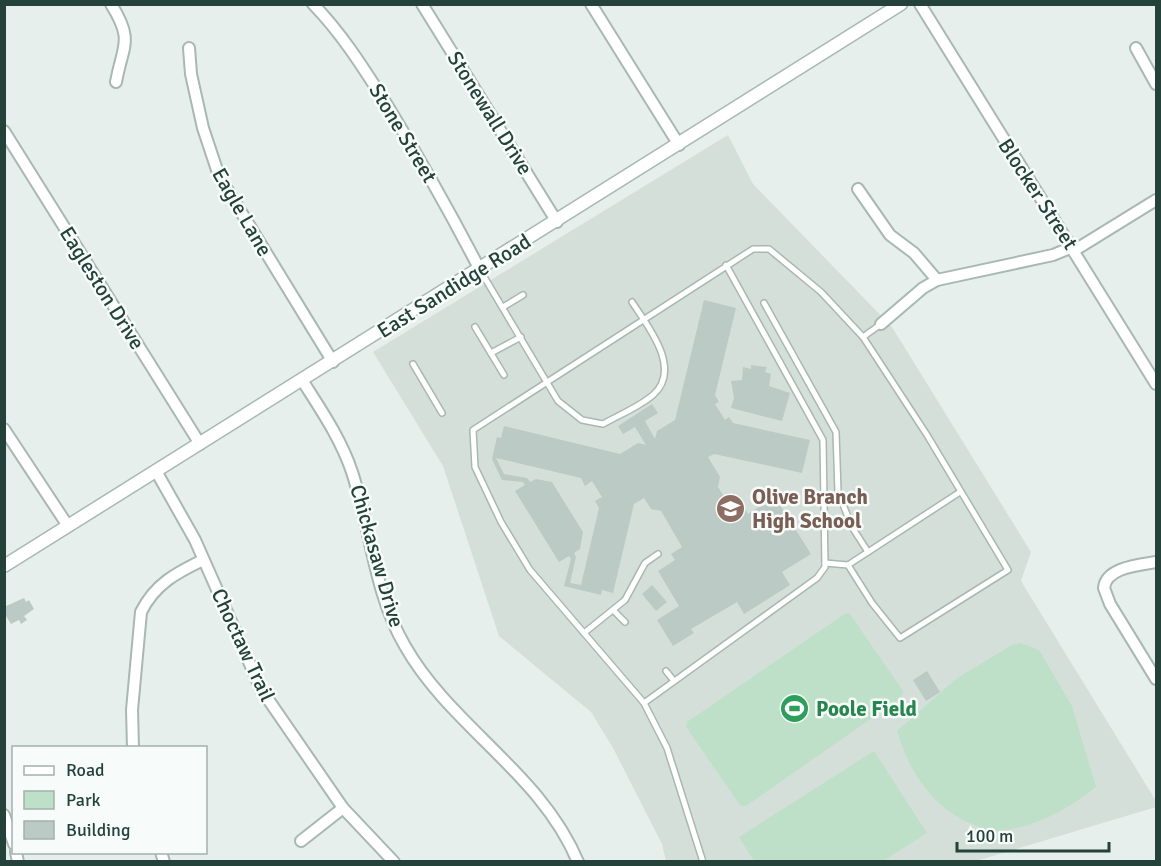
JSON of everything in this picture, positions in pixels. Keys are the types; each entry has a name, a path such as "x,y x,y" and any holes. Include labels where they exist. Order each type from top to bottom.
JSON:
{"street":[{"path":"111,4 125,32 124,50 116,82"},
{"name":"Stone Street","path":"313,4 332,24 362,66 435,186 480,270"},
{"name":"Stonewall Drive","path":"422,4 557,222"},
{"path":"591,4 679,145"},
{"name":"East Sandidge Road","path":"4,566 557,222 901,4"},
{"name":"Blocker Street","path":"920,4 1156,384"},
{"name":"Eagle Lane","path":"189,48 191,74 202,128 219,176 333,362"},
{"path":"1136,48 1156,84"},
{"name":"Eagleston Drive","path":"4,131 200,444"},
{"path":"858,189 890,235 914,253 937,280"},
{"path":"881,324 922,288 937,280 1073,249 1156,200"},
{"name":"Chickasaw Drive","path":"302,380 327,419 352,471 386,606 404,645 424,677 445,701 544,804 578,861"},
{"path":"4,429 68,526"},
{"name":"Choctaw Trail","path":"156,471 203,560 261,689 343,808 394,861"},
{"path":"133,746 132,710 141,612 148,597 159,584 203,560"},
{"path":"1156,562 1116,571 1105,583 1106,596 1156,679"},
{"path":"301,841 343,808"},
{"path":"4,815 12,838"}],"lane":[{"path":"703,861 667,748 644,703 530,570 501,522 475,466 473,429 753,249 769,249 821,292 863,337 1008,570 900,638 872,603 849,565"},
{"path":"644,703 817,578 825,563 823,440 726,266"},
{"path":"480,270 558,401 570,413 582,420 603,424 654,395 662,380 664,361 658,340 632,302"},
{"path":"503,307 523,295"},
{"path":"764,303 836,432 838,492 852,527 868,552"},
{"path":"863,337 881,324"},
{"path":"475,327 504,375"},
{"path":"491,353 520,337"},
{"path":"413,364 442,413"},
{"path":"825,563 849,565 960,492"},
{"path":"584,633 624,600 645,563 658,554"},
{"path":"613,610 625,622"},
{"path":"666,671 674,681"}],"shaded area":[{"name":"Olive Branch High School","path":"728,135 753,184 892,327 1031,552 1021,581 1156,801 1156,807 976,861 666,861 662,844 613,748 591,712 499,636 443,466 373,352"}],"green space":[{"name":"Poole Field","path":"846,613 850,614 903,691 902,697 746,806 740,805 686,727 687,722"},
{"path":"1021,643 1039,650 1072,706 1096,787 1074,803 1037,822 992,831 956,816 933,797 915,773 897,731 957,678 1012,645"},
{"path":"874,751 927,833 883,861 754,861 739,837"}],"building":[{"path":"704,300 736,308 715,395 719,402 715,404 725,420 729,417 733,423 810,440 802,473 714,454 708,457 720,477 718,487 733,511 743,505 748,514 775,497 811,554 782,572 790,585 744,614 737,602 691,629 694,633 673,646 657,620 679,606 658,571 675,560 671,554 682,547 661,511 651,509 644,498 634,504 613,593 602,590 601,595 564,586 571,559 569,556 559,562 515,491 525,485 523,482 502,480 492,459 497,437 501,438 504,426 620,454 638,443 646,445 635,427 623,434 618,426 652,404 658,413 645,421 655,439 657,431 675,420","holes":["496,458 581,478 585,486 592,481 602,497 595,501 599,508 581,585 570,583 576,557 574,553 580,549 583,532 552,482 536,479 530,482 527,478 504,474"]},
{"path":"751,365 767,367 765,372 771,374 769,386 790,393 782,421 731,408 734,398 731,381 742,380 743,367 751,369"},
{"path":"652,585 667,602 656,611 642,594"},
{"path":"24,598 26,602 29,600 34,609 24,616 27,620 21,624 19,620 11,624 4,613 4,607"},
{"path":"927,671 940,692 926,701 913,680"}],"place":[{"name":"Olive Branch High School","path":"731,509"},
{"name":"Poole Field","path":"795,709"}]}
